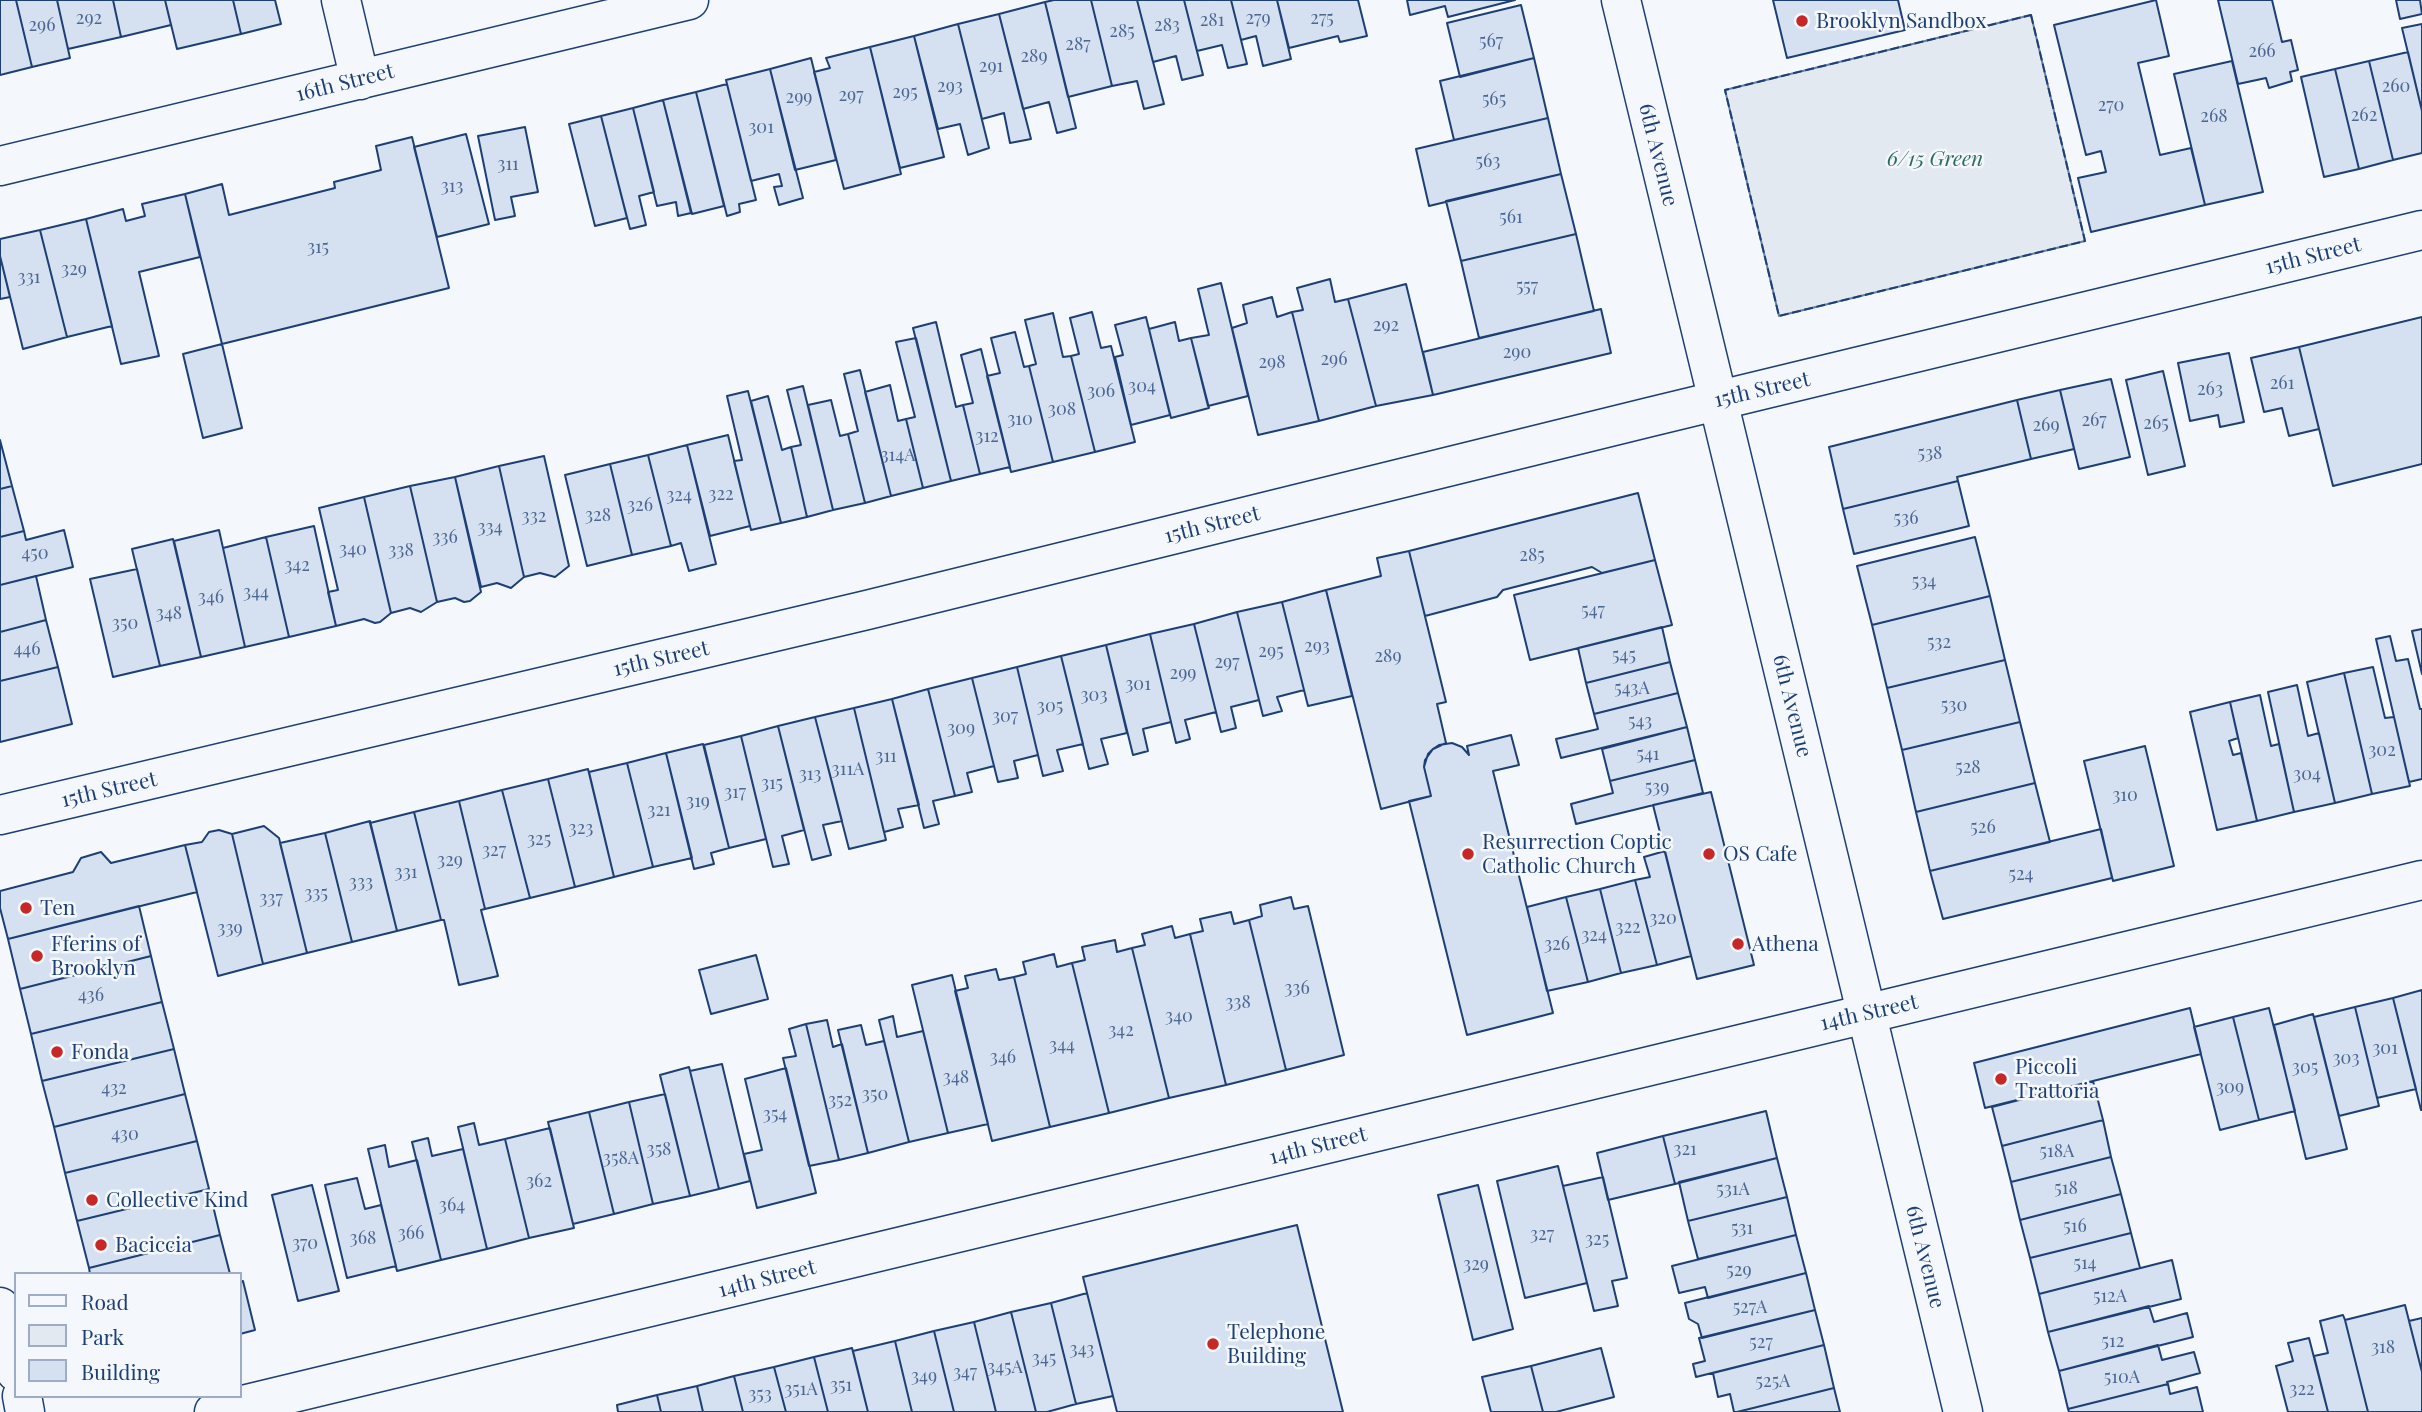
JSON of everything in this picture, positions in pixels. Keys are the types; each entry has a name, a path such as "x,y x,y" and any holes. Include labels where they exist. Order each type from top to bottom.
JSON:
{"street":[{"path":"341,0 360,80"},
{"name":"16th Street","path":"0,166 689,0"},
{"name":"6th Avenue","path":"1620,0 1963,1412"},
{"name":"15th Street","path":"0,815 867,610 1717,400 2422,230"},
{"name":"14th Street","path":"214,1412 2422,880"},
{"path":"0,1307 14,1364"}],"green space":[{"name":"6/15 Green","path":"2031,15 2085,241 1779,316 1725,90"}],"building":[{"path":"0,0 16,0 32,67 0,75"},
{"path":"16,0 57,0 70,58 32,67"},
{"path":"57,0 113,0 121,37 68,49"},
{"path":"113,0 165,0 171,25 121,37"},
{"path":"165,0 233,0 241,34 177,49"},
{"path":"233,0 275,0 281,24 241,34"},
{"path":"1091,0 1112,86 1068,97 1045,2"},
{"path":"1091,0 1137,0 1164,104 1144,109 1137,81 1112,86"},
{"path":"1137,0 1184,0 1203,75 1182,80 1176,56 1153,62"},
{"path":"1184,0 1231,0 1247,64 1228,68 1222,45 1197,51"},
{"path":"1231,0 1277,0 1291,59 1263,66 1256,36 1241,40"},
{"path":"1277,0 1358,0 1367,36 1340,42 1338,36 1289,48"},
{"path":"1407,0 1515,0 1448,17 1445,6 1410,15"},
{"path":"1773,0 1898,0 1905,30 1787,58"},
{"path":"2156,0 2169,56 2138,63 2160,155 2191,148 2205,205 2091,232 2078,178 2106,172 2101,151 2086,155 2054,25"},
{"path":"2218,0 2272,0 2282,42 2291,40 2298,70 2290,72 2292,81 2269,88 2266,78 2238,84"},
{"path":"2396,0 2420,0 2422,14 2400,19"},
{"path":"1045,2 1076,128 1057,133 1049,102 1023,109 999,14"},
{"path":"1521,5 1534,58 1460,77 1447,23"},
{"path":"999,14 1031,139 1010,143 1004,113 982,119 958,24"},
{"path":"958,24 989,148 968,155 960,124 938,129 914,36"},
{"path":"2422,24 2422,111 2402,28"},
{"path":"914,36 944,157 900,168 870,47"},
{"path":"870,47 901,174 844,189 814,72 830,68 826,58"},
{"path":"2408,52 2422,111 2422,153 2393,160 2369,61"},
{"path":"811,58 836,160 795,170 770,69"},
{"path":"1534,58 1548,118 1454,140 1440,81"},
{"path":"2232,61 2263,192 2205,205 2174,74"},
{"path":"2369,61 2393,160 2359,169 2335,69"},
{"path":"770,69 803,198 779,205 774,187 782,186 779,174 751,181 726,80"},
{"path":"2335,69 2359,169 2324,177 2301,77"},
{"path":"727,84 756,200 739,204 740,212 727,216 696,92"},
{"path":"696,92 724,206 692,214 663,100"},
{"path":"663,100 691,213 678,216 676,202 657,206 633,108"},
{"path":"633,108 654,192 639,196 646,225 630,229 601,116"},
{"path":"601,116 627,218 595,226 569,124"},
{"path":"1548,118 1561,174 1429,206 1416,149"},
{"path":"525,127 538,192 511,197 515,216 495,220 478,136"},
{"path":"466,134 489,224 437,237 414,147"},
{"path":"412,137 449,288 222,344 185,194 222,184 229,215 335,188 334,182 381,170 376,146"},
{"path":"1561,174 1576,234 1461,261 1446,201"},
{"path":"185,194 200,257 139,272 159,356 121,364 86,219 123,209 126,221 145,216 142,204"},
{"path":"86,219 112,326 67,337 40,230"},
{"path":"40,230 67,337 23,349 0,256 0,239"},
{"path":"1576,234 1594,311 1479,338 1461,261"},
{"path":"0,256 10,297 0,299"},
{"path":"1330,279 1335,302 1348,299 1376,406 1319,421 1292,312 1303,310 1297,288"},
{"path":"1221,283 1248,396 1208,406 1191,338 1209,335 1198,289"},
{"path":"1406,284 1433,395 1376,406 1348,299"},
{"path":"1272,297 1277,317 1292,312 1319,421 1258,435 1232,328 1247,323 1243,305"},
{"path":"1601,309 1611,353 1433,395 1423,352"},
{"path":"1092,312 1101,348 1111,346 1135,442 1095,452 1071,356 1079,354 1070,318"},
{"path":"1053,313 1063,357 1071,356 1095,452 1053,462 1029,366 1036,364 1025,320"},
{"path":"1146,317 1170,415 1131,425 1115,357 1123,355 1115,325"},
{"path":"2422,317 2422,464 2333,486 2299,347"},
{"path":"936,322 956,407 963,405 980,474 951,481 913,328"},
{"path":"1175,322 1179,341 1191,338 1209,408 1171,418 1149,329"},
{"path":"1015,332 1024,367 1029,366 1053,462 1011,472 987,376 1000,373 991,338"},
{"path":"916,338 951,481 923,488 906,419 915,417 896,342"},
{"path":"222,344 242,428 203,438 183,354"},
{"path":"2299,347 2319,429 2289,436 2282,408 2264,412 2251,358"},
{"path":"981,349 1010,467 980,474 963,405 973,403 961,355"},
{"path":"2229,353 2244,422 2220,427 2218,415 2190,421 2178,363"},
{"path":"860,370 891,496 865,503 848,434 858,431 844,374"},
{"path":"2163,371 2185,466 2148,475 2126,380"},
{"path":"2111,379 2130,457 2079,469 2060,390"},
{"path":"890,385 898,421 906,419 923,488 891,496 865,392"},
{"path":"803,386 833,510 807,517 791,447 801,445 787,390"},
{"path":"2060,390 2074,449 2031,459 2017,400"},
{"path":"748,391 781,523 751,530 734,461 742,460 727,396"},
{"path":"768,396 782,450 791,447 807,517 781,523 751,401"},
{"path":"831,400 840,436 848,434 865,503 833,510 808,405"},
{"path":"2017,400 2031,459 1957,477 1958,481 1843,509 1829,447"},
{"path":"728,435 750,526 710,536 687,445"},
{"path":"0,440 12,486 0,489"},
{"path":"687,445 716,564 689,571 681,543 671,546 648,455"},
{"path":"648,455 671,546 632,555 610,464"},
{"path":"544,456 569,566 555,577 540,573 524,577 499,466"},
{"path":"610,464 632,555 587,566 565,475"},
{"path":"499,466 524,577 511,588 497,583 481,587 455,477"},
{"path":"455,477 481,592 470,601 464,602 455,598 437,602 410,486"},
{"path":"1958,481 1969,526 1854,554 1843,509"},
{"path":"12,486 24,531 0,537 0,489"},
{"path":"410,486 437,602 421,612 410,608 391,613 364,497"},
{"path":"1638,493 1655,560 1602,573 1592,567 1503,590 1497,597 1425,616 1409,551"},
{"path":"364,497 391,613 380,622 364,619 336,626 328,592 338,590 319,508"},
{"path":"314,526 336,626 289,637 266,537"},
{"path":"64,530 73,567 0,585 0,537 24,531 26,540"},
{"path":"219,530 245,647 201,657 174,541"},
{"path":"266,537 289,637 245,647 223,548"},
{"path":"1975,537 1990,596 1872,625 1857,566"},
{"path":"173,539 201,657 160,666 132,549"},
{"path":"1409,551 1446,702 1437,704 1446,743 1433,749 1425,760 1424,767 1431,796 1381,809 1326,590 1381,576 1377,558"},
{"path":"1655,560 1672,625 1530,660 1514,595"},
{"path":"137,569 160,666 113,677 90,579"},
{"path":"36,576 46,620 0,632 0,585"},
{"path":"1326,590 1352,696 1308,706 1282,602"},
{"path":"1990,596 2005,660 1887,688 1872,625"},
{"path":"1282,602 1304,690 1277,697 1282,711 1263,716 1237,612"},
{"path":"1237,612 1259,700 1231,707 1236,728 1221,732 1194,624"},
{"path":"46,620 58,667 0,681 0,632"},
{"path":"1194,624 1216,712 1185,720 1190,739 1176,743 1150,634"},
{"path":"1662,627 1670,662 1586,683 1578,648"},
{"path":"2422,629 2422,674 2412,631"},
{"path":"1150,634 1171,722 1143,729 1148,751 1133,755 1106,645"},
{"path":"2390,636 2396,661 2408,659 2422,709 2422,779 2409,782 2376,639"},
{"path":"1106,645 1127,733 1101,739 1108,764 1089,769 1061,656"},
{"path":"1061,656 1083,744 1057,750 1063,771 1043,776 1017,667"},
{"path":"2005,660 2020,722 1902,750 1887,688"},
{"path":"1670,662 1678,693 1594,714 1586,683"},
{"path":"58,667 72,724 0,742 0,681"},
{"path":"1017,667 1038,755 1014,761 1018,778 998,782 972,678"},
{"path":"2373,667 2385,718 2394,717 2410,786 2372,794 2344,673"},
{"path":"2344,673 2372,794 2335,803 2307,682"},
{"path":"972,678 994,766 967,773 972,792 955,796 928,689"},
{"path":"2297,685 2308,736 2319,733 2335,803 2294,812 2268,692"},
{"path":"928,689 955,796 933,801 939,824 924,828 892,699"},
{"path":"1678,693 1687,727 1561,758 1556,739 1598,729 1594,714"},
{"path":"2260,695 2271,746 2279,744 2294,812 2257,821 2230,702"},
{"path":"892,699 919,805 898,809 903,827 884,832 854,708"},
{"path":"2230,702 2238,738 2229,741 2233,755 2241,753 2257,821 2217,830 2190,712"},
{"path":"854,708 886,840 849,849 815,717"},
{"path":"815,717 842,821 823,825 831,855 812,860 778,726"},
{"path":"2020,722 2035,783 1916,812 1902,750"},
{"path":"778,726 804,830 782,836 789,864 773,867 741,736"},
{"path":"1687,727 1695,760 1610,781 1602,749"},
{"name":"Resurrection Coptic Catholic Church","path":"1511,735 1519,765 1493,771 1553,1013 1467,1035 1409,801 1431,796 1424,767 1428,754 1439,745 1452,743 1462,747 1469,755 1467,746"},
{"path":"741,736 766,839 729,848 704,745"},
{"path":"703,744 729,848 711,853 714,864 694,869 666,753"},
{"path":"2145,746 2174,866 2113,881 2084,761"},
{"path":"666,753 692,858 653,867 627,763"},
{"path":"1695,760 1703,793 1576,824 1571,804 1613,793 1610,781"},
{"path":"627,763 653,867 614,877 589,772"},
{"path":"588,769 614,877 575,887 548,779"},
{"path":"548,779 575,887 530,898 502,790"},
{"path":"2035,783 2050,842 1930,871 1916,812"},
{"path":"502,790 530,898 485,909 459,801"},
{"path":"1711,792 1754,965 1697,979 1653,805"},
{"path":"459,801 485,909 481,910 498,976 459,985 414,812"},
{"path":"414,812 441,920 397,931 370,823"},
{"path":"370,821 397,931 352,942 325,833"},
{"path":"264,826 279,838 307,953 263,964 232,834"},
{"path":"2101,829 2112,878 1943,919 1930,871"},
{"path":"219,830 232,834 263,964 218,976 185,845 202,842 209,832"},
{"path":"325,833 352,942 307,953 280,843"},
{"path":"185,845 197,892 8,939 0,908 0,891 73,872 81,858 101,852 111,863"},
{"path":"1665,851 1691,956 1657,965 1635,880 1650,877 1644,857"},
{"path":"1635,880 1657,965 1621,973 1600,889"},
{"path":"1600,889 1621,973 1588,982 1566,897"},
{"path":"1291,897 1294,909 1308,906 1344,1055 1286,1070 1249,920 1262,916 1260,905"},
{"path":"1566,897 1588,982 1547,991 1527,907"},
{"path":"139,906 151,956 20,989 8,939"},
{"path":"1231,912 1234,924 1249,920 1286,1070 1226,1085 1190,934 1203,931 1200,919"},
{"path":"1172,926 1175,938 1190,934 1226,1085 1169,1098 1132,948 1145,945 1142,934"},
{"path":"1115,940 1117,952 1132,948 1169,1098 1109,1113 1072,963 1085,960 1082,947"},
{"path":"1054,954 1057,967 1072,963 1109,1113 1050,1127 1014,977 1026,974 1023,962"},
{"path":"756,955 768,999 711,1014 699,970"},
{"path":"151,956 162,1002 31,1034 20,989"},
{"path":"996,969 999,980 1014,977 1050,1127 992,1141 955,991 968,988 965,976"},
{"path":"952,975 988,1124 948,1133 912,985"},
{"path":"2422,990 2422,1110 2421,1110 2393,998"},
{"path":"2393,998 2416,1089 2377,1098 2355,1007"},
{"path":"162,1002 174,1049 42,1081 31,1034"},
{"path":"2355,1007 2379,1106 2339,1116 2314,1017"},
{"path":"2190,1008 2201,1054 1985,1108 1974,1063"},
{"path":"2269,1008 2295,1111 2259,1120 2233,1017"},
{"path":"2313,1014 2347,1149 2306,1159 2274,1025"},
{"path":"893,1016 897,1037 923,1031 948,1133 909,1142 879,1020"},
{"path":"2233,1017 2259,1120 2220,1130 2194,1027"},
{"path":"827,1020 833,1047 842,1044 868,1153 839,1160 806,1024"},
{"path":"806,1024 839,1160 809,1166 783,1058 796,1056 789,1029"},
{"path":"861,1025 866,1045 884,1041 909,1142 868,1153 838,1030"},
{"path":"174,1049 185,1094 54,1127 42,1081"},
{"path":"722,1064 750,1181 719,1189 690,1071"},
{"path":"689,1067 719,1189 690,1196 660,1075"},
{"path":"786,1068 816,1193 757,1208 744,1154 762,1150 745,1079"},
{"path":"2093,1081 2103,1120 2002,1146 1992,1107"},
{"path":"185,1094 197,1141 65,1173 54,1127"},
{"path":"665,1094 690,1196 653,1204 629,1102"},
{"path":"629,1102 653,1204 614,1214 589,1112"},
{"path":"1766,1111 1777,1158 1675,1184 1663,1136"},
{"path":"589,1112 614,1214 573,1224 548,1122"},
{"path":"2103,1120 2111,1157 2011,1182 2002,1146"},
{"path":"474,1123 479,1145 505,1139 529,1238 487,1249 458,1127"},
{"path":"550,1128 574,1228 529,1238 505,1139"},
{"path":"1663,1136 1675,1184 1608,1200 1597,1153"},
{"path":"428,1138 432,1156 463,1149 487,1249 441,1260 412,1142"},
{"path":"197,1141 209,1189 77,1221 65,1173"},
{"path":"385,1145 389,1167 417,1160 441,1260 397,1271 368,1149"},
{"path":"2111,1157 2121,1194 2020,1220 2011,1182"},
{"path":"1777,1158 1787,1197 1688,1221 1679,1182"},
{"path":"1558,1166 1587,1283 1525,1298 1497,1181"},
{"path":"1603,1177 1627,1278 1612,1281 1618,1306 1594,1311 1563,1186"},
{"path":"357,1178 365,1209 381,1205 396,1266 347,1278 325,1185"},
{"path":"312,1185 339,1291 298,1301 272,1195"},
{"path":"1478,1185 1513,1329 1473,1340 1438,1195"},
{"path":"209,1189 220,1235 89,1268 77,1221"},
{"path":"2121,1194 2131,1233 2030,1258 2020,1220"},
{"path":"1787,1197 1796,1235 1698,1259 1688,1221"},
{"name":"Telephone Building","path":"1297,1225 1343,1412 1117,1412 1083,1277"},
{"path":"2131,1233 2140,1268 2039,1294 2030,1258"},
{"path":"220,1235 229,1272 90,1272 89,1268"},
{"path":"1796,1235 1806,1273 1708,1298 1705,1287 1679,1293 1672,1266"},
{"path":"2172,1260 2181,1299 2048,1332 2039,1294"},
{"path":"1806,1273 1815,1310 1702,1338 1698,1324 1689,1319 1685,1303"},
{"path":"242,1281 255,1330 242,1333"},
{"path":"1087,1293 1113,1396 1076,1404 1051,1303"},
{"path":"1051,1303 1076,1404 1047,1412 1036,1412 1011,1312"},
{"path":"2405,1305 2422,1372 2422,1412 2368,1412 2345,1320"},
{"path":"2149,1306 2154,1322 2187,1313 2193,1337 2059,1371 2048,1332"},
{"path":"1815,1310 1824,1345 1696,1377 1693,1364 1705,1361 1699,1338"},
{"path":"1011,1312 1036,1412 996,1412 974,1322"},
{"path":"2343,1315 2368,1412 2328,1412 2314,1356 2328,1353 2320,1321"},
{"path":"2422,1318 2422,1372 2409,1321"},
{"path":"974,1322 996,1412 954,1412 934,1331"},
{"path":"934,1331 954,1412 912,1412 895,1341"},
{"path":"2309,1338 2328,1412 2288,1412 2276,1366 2293,1361 2288,1343"},
{"path":"895,1341 912,1412 868,1412 853,1351"},
{"path":"1824,1345 1834,1388 1737,1412 1734,1412 1730,1394 1718,1397 1713,1373"},
{"path":"2158,1345 2162,1360 2194,1352 2200,1373 2167,1382 2168,1384 2068,1409 2059,1371"},
{"path":"852,1348 868,1412 828,1412 814,1357"},
{"path":"1601,1348 1614,1397 1556,1412 1543,1412 1531,1366"},
{"path":"814,1357 828,1412 786,1412 774,1367"},
{"path":"1531,1366 1543,1412 1491,1412 1482,1377"},
{"path":"774,1367 786,1412 743,1412 734,1376"},
{"path":"734,1376 743,1412 703,1412 697,1386"},
{"path":"2168,1384 2170,1394 2197,1387 2203,1412 2069,1412 2068,1409"},
{"path":"697,1386 703,1412 661,1412 657,1395"},
{"path":"1834,1388 1840,1412 1737,1412"},
{"path":"657,1395 661,1412 618,1412 617,1405"}],"fence":[{"path":"2031,15 2085,241 1779,316 1725,90 2031,15"}],"place":[{"name":"Brooklyn Sandbox","path":"1802,21"},
{"name":"Resurrection Coptic Catholic Church","path":"1468,854"},
{"name":"OS Cafe","path":"1709,854"},
{"name":"Ten","path":"26,908"},
{"name":"Athena","path":"1738,944"},
{"name":"Fferins of Brooklyn","path":"37,956"},
{"name":"Fonda","path":"57,1052"},
{"name":"Piccoli Trattoria","path":"2001,1079"},
{"name":"Collective Kind","path":"92,1200"},
{"name":"Baciccia","path":"101,1245"},
{"name":"Telephone Building","path":"1213,1344"}]}
